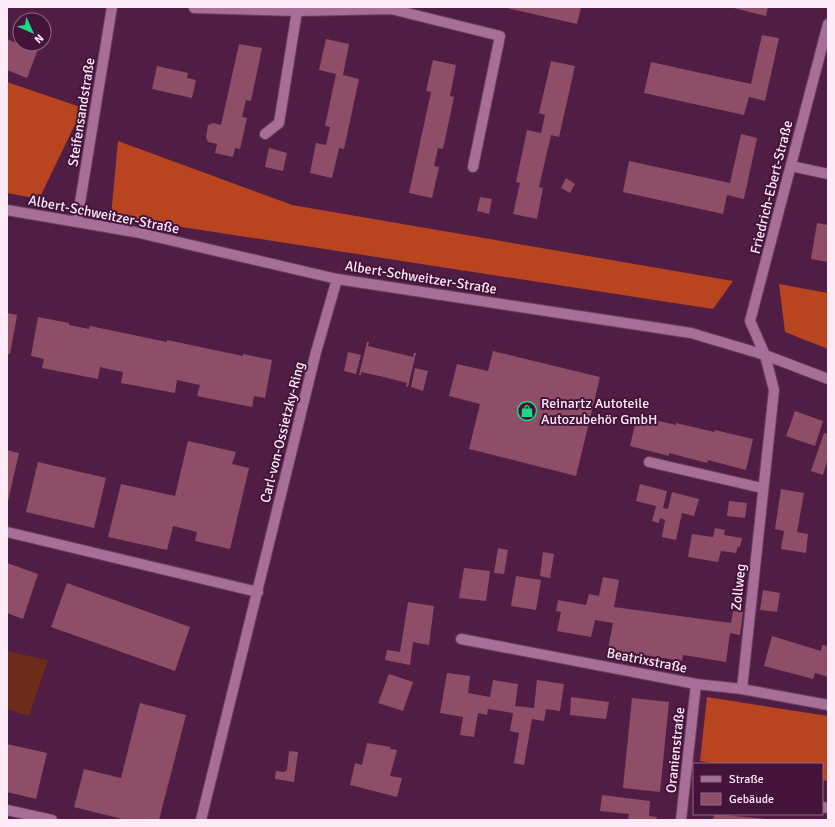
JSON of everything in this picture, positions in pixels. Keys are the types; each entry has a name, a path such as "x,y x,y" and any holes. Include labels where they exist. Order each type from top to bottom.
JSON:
{"street":[{"name":"Steifensandstraße","path":"77,222 112,7"},
{"path":"194,8 297,11 391,8 500,36 472,167"},
{"path":"265,134 279,122 297,11"},
{"name":"Friedrich-Ebert-Straße","path":"765,355 750,321 828,24"},
{"path":"791,166 828,174"},
{"name":"Albert-Schweitzer-Straße","path":"7,210 135,232 337,279 691,333 765,355 828,379"},
{"name":"Carl-von-Ossietzky-Ring","path":"201,820 316,352 337,279"},
{"name":"Zollweg","path":"742,689 762,488 774,390 765,355"},
{"path":"649,462 762,488"},
{"path":"7,532 258,592"},
{"name":"Beatrixstraße","path":"461,639 696,684 742,689 828,705"},
{"name":"Oranienstraße","path":"681,820 690,785 696,684"},
{"path":"7,810 52,820"}],"shaded area":[{"path":"7,82 83,108 39,199 7,193"},
{"path":"118,141 292,205 733,281 713,309 111,216"},
{"path":"779,284 828,293 828,349 785,332"},
{"path":"7,651 48,660 29,716 7,709"},
{"path":"707,697 828,716 828,781 823,780 823,763 713,763 700,761"}],"building":[{"path":"503,7 581,7 577,24"},
{"path":"730,7 768,7 766,16"},
{"path":"762,35 779,38 765,101 749,97 744,115 644,93 651,62 751,84"},
{"path":"7,39 12,41 12,52 37,52 27,78 7,70"},
{"path":"326,39 349,44 343,75 359,79 344,149 339,148 332,178 310,173 316,143 326,145 330,127 325,126 336,74 319,70"},
{"path":"239,44 262,48 251,101 246,100 242,117 247,118 240,149 235,148 233,157 215,153 217,144 208,142 206,138 208,125 213,123 221,125"},
{"path":"433,60 456,65 450,96 454,97 443,149 438,148 434,166 439,167 432,198 409,193 431,92 426,91"},
{"path":"551,61 575,66 559,137 551,135 539,187 543,188 537,219 513,214 520,183 516,182 527,130 541,133 545,115 539,113"},
{"path":"157,66 188,73 187,78 196,80 192,98 152,89"},
{"path":"741,134 757,138 744,199 727,195 723,214 623,192 629,161 730,183"},
{"path":"269,148 287,153 283,171 265,167"},
{"path":"566,178 575,184 570,193 561,188"},
{"path":"480,197 492,199 489,214 477,211"},
{"path":"817,223 828,225 828,262 811,259"},
{"path":"7,313 17,315 10,354 7,354"},
{"path":"38,317 69,323 69,325 89,329 90,326 167,342 167,340 243,356 243,354 272,360 265,398 254,396 252,407 197,396 200,385 177,380 175,393 121,383 123,372 100,367 98,379 42,368 44,359 31,356"},
{"path":"367,342 369,342 368,346 413,357 414,353 416,353 408,387 406,386 407,383 384,377 361,372 361,375 359,375"},
{"name":"Reinartz Autoteile Autozubehör GmbH","path":"493,351 600,377 576,476 469,449 480,404 449,396 457,364 488,371"},
{"path":"348,352 361,355 356,374 344,371"},
{"path":"415,368 428,371 423,391 411,387"},
{"path":"795,411 823,421 815,446 786,436"},
{"path":"637,416 714,432 715,430 753,439 746,470 708,460 707,463 669,453 669,456 630,446"},
{"path":"824,433 828,434 828,458 823,475 811,471"},
{"path":"188,441 236,452 232,464 249,468 230,549 195,541 197,532 173,526 167,550 108,537 121,484 175,496"},
{"path":"7,450 19,453 8,501 7,501"},
{"path":"38,462 106,478 94,528 26,512"},
{"path":"640,484 667,491 663,508 668,509 672,492 699,499 694,516 682,513 676,540 662,537 665,520 660,518 659,523 652,521 656,506 636,501"},
{"path":"781,489 804,493 797,532 808,534 806,553 781,549 784,531 775,529"},
{"path":"729,501 747,503 745,518 727,516"},
{"path":"715,528 725,530 724,535 742,538 740,547 738,546 736,553 721,551 718,562 688,557 692,534 713,537"},
{"path":"498,548 508,550 504,574 494,573"},
{"path":"543,552 554,554 550,578 540,576"},
{"path":"7,563 38,574 23,619 7,613"},
{"path":"464,568 490,571 486,601 459,598"},
{"path":"516,576 541,580 536,610 511,606"},
{"path":"603,577 619,580 614,607 731,623 733,611 743,612 740,635 730,633 726,662 683,655 682,661 608,649 613,623 595,620 591,637 557,631 561,612 556,611 558,600 586,605 589,594 599,596"},
{"path":"67,583 190,627 175,671 51,627"},
{"path":"763,590 780,593 777,612 760,610"},
{"path":"408,602 434,606 429,645 413,642 410,665 385,660 387,650 400,652"},
{"path":"772,636 821,651 822,645 828,646 828,677 815,673 813,679 764,666"},
{"path":"447,673 470,676 468,693 490,697 493,680 518,684 515,706 534,708 537,680 564,684 560,711 546,709 544,721 532,719 524,765 514,763 519,733 510,731 513,713 488,709 487,715 478,713 474,737 460,735 463,717 440,713"},
{"path":"389,674 413,682 403,711 378,703"},
{"path":"571,697 609,702 606,719 570,715"},
{"path":"632,698 669,702 660,792 623,788"},
{"path":"140,703 186,715 159,820 126,820 74,807 84,769 121,778"},
{"path":"367,743 391,747 390,749 397,750 390,776 402,778 397,797 350,785 355,763 362,765"},
{"path":"7,744 47,753 36,799 7,792"},
{"path":"289,751 298,752 294,782 275,779 276,771 284,772 287,770"},
{"path":"602,795 650,801 649,816 657,817 656,820 628,820 629,814 600,811"},
{"path":"714,815 766,819 765,820 713,820"}],"place":[{"name":"Reinartz Autoteile Autozubehör GmbH","path":"527,411"}]}
